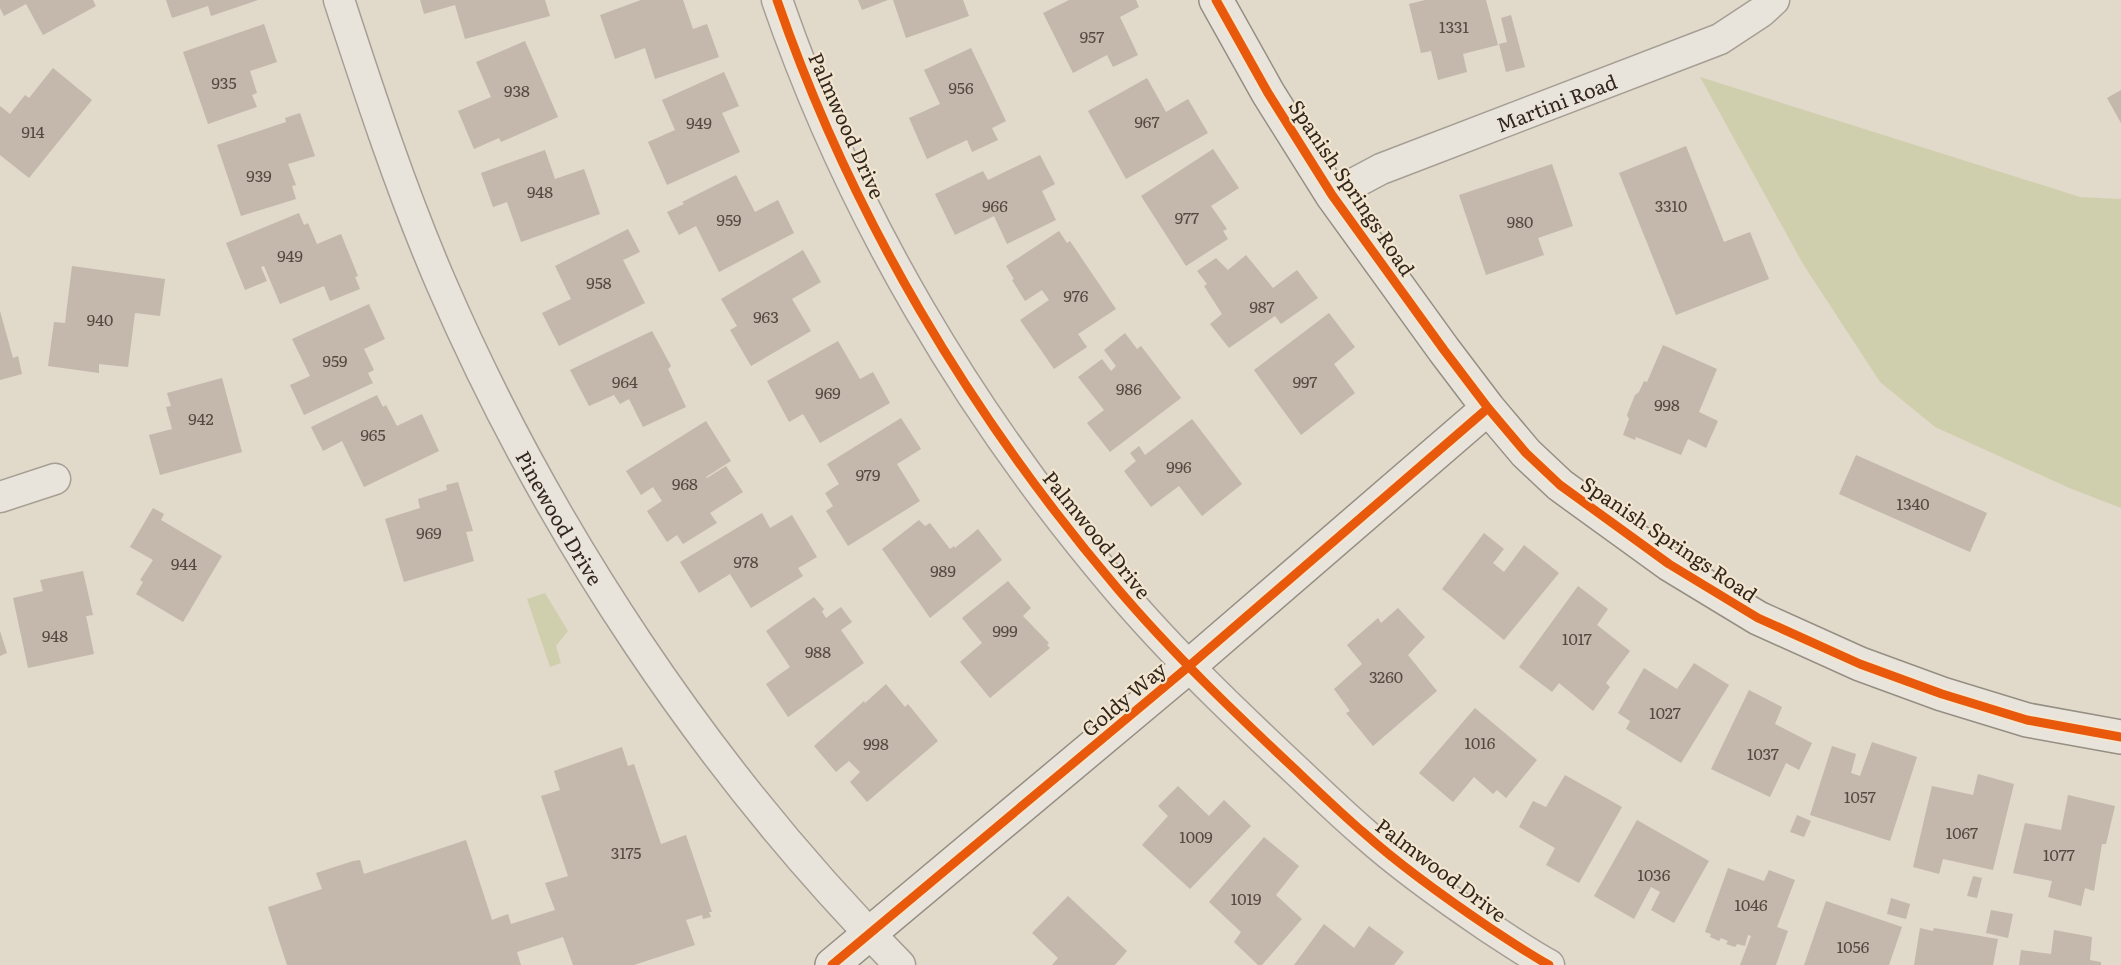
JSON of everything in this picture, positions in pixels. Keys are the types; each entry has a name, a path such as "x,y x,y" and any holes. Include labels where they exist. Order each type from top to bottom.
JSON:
{"street":[{"name":"Pinewood Drive","path":"339,0 388,149 441,283 506,420 574,543 640,647 712,747 788,843 869,934 900,965"},
{"name":"Palmwood Drive","path":"777,0 794,49 845,168 903,281 966,386 1035,486 1117,588 1188,667 1366,836 1444,897 1549,965"},
{"name":"Spanish Springs Road","path":"1216,0 1268,93 1332,195 1488,408 1526,453 1560,485 1669,564 1758,618 1860,664 1942,694 2027,720 2121,737"},
{"name":"Martini Road","path":"1332,195 1381,169 1720,39 1761,12 1774,0"},
{"name":"Goldy Way","path":"832,965 1188,667 1488,408"},
{"path":"0,497 55,479"}],"green space":[{"path":"1700,77 2080,197 2121,199 2121,508 2067,487 1935,427 1880,382 1803,264"},
{"path":"545,593 568,631 556,646 561,663 550,667 527,599"}],"building":[{"path":"0,0 93,0 96,6 43,35 26,4 4,16 0,8"},
{"path":"166,0 258,0 211,16 208,6 172,18"},
{"path":"420,0 545,0 550,16 465,39 455,5 424,14"},
{"path":"641,0 683,0 693,29 707,24 719,57 655,79 645,48 615,59 600,15"},
{"path":"858,0 888,0 862,10"},
{"path":"893,0 963,0 969,16 906,38"},
{"path":"1069,0 1136,0 1139,7 1120,17 1138,55 1113,67 1107,55 1073,73 1043,13"},
{"path":"1425,0 1486,0 1498,45 1463,54 1467,72 1438,80 1431,51 1421,53 1409,4"},
{"path":"1511,15 1525,67 1506,72 1499,44 1507,42 1501,18"},
{"path":"264,24 277,62 250,71 257,93 252,95 257,107 208,124 183,52"},
{"path":"525,41 558,117 501,142 499,138 474,149 458,111 491,97 476,62"},
{"path":"971,48 1006,121 992,128 998,140 972,152 967,140 927,159 909,118 940,104 924,70"},
{"path":"53,68 92,100 29,178 0,155 0,106 10,114 25,95 29,98"},
{"path":"724,72 739,106 722,113 740,152 667,185 648,142 675,130 662,100"},
{"path":"1147,78 1166,112 1188,99 1208,133 1126,179 1088,111"},
{"path":"2121,90 2121,123 2107,98"},
{"path":"300,113 315,156 288,164 296,185 292,186 296,199 241,216 217,145 286,122 285,118"},
{"path":"1686,146 1724,242 1750,232 1769,279 1676,315 1619,173"},
{"path":"1213,149 1239,188 1211,206 1227,229 1223,231 1228,239 1186,266 1141,196"},
{"path":"545,150 555,179 584,169 600,214 521,242 507,202 493,207 481,173"},
{"path":"1040,155 1055,184 1042,191 1056,220 1007,244 994,216 955,235 935,194 983,171 988,180"},
{"path":"1552,164 1573,226 1538,238 1544,255 1486,275 1459,195"},
{"path":"736,175 755,212 778,200 794,233 719,272 696,226 679,235 667,212"},
{"path":"299,213 304,225 308,223 317,244 341,234 358,276 355,277 360,289 330,301 324,286 280,304 264,266 261,267 267,281 245,290 226,243"},
{"path":"628,229 640,252 623,260 645,303 559,346 542,313 571,299 555,266"},
{"path":"1059,231 1067,243 1070,241 1116,309 1078,334 1087,347 1054,369 1020,320 1049,300 1042,290 1025,301 1006,266"},
{"path":"803,250 821,282 792,299 811,331 751,366 730,330 737,326 721,299"},
{"path":"1246,255 1273,288 1297,270 1318,298 1281,324 1275,316 1229,348 1210,324 1222,314 1204,286 1207,284 1197,271 1216,258 1228,270"},
{"path":"72,266 165,279 160,316 135,313 128,367 99,364 99,373 48,366 54,322 65,323"},
{"path":"369,304 385,339 364,349 374,370 368,373 373,383 304,415 290,385 310,376 292,339"},
{"path":"0,311 13,358 18,356 22,374 0,380"},
{"path":"1329,313 1355,347 1334,364 1355,393 1301,435 1254,370"},
{"path":"652,331 671,366 668,369 686,407 643,427 629,399 620,404 614,395 589,406 570,370"},
{"path":"1125,333 1137,349 1141,346 1181,398 1110,452 1087,423 1104,410 1078,377 1102,359 1111,371 1116,366 1104,350"},
{"path":"838,341 860,379 873,372 890,403 820,443 803,414 789,422 767,381"},
{"path":"1663,345 1717,369 1699,412 1718,421 1706,448 1688,439 1681,455 1636,437 1635,440 1623,435 1629,419 1627,415 1635,395 1644,381 1647,382"},
{"path":"222,378 242,452 160,475 149,435 172,429 166,407 171,406 167,393"},
{"path":"377,395 383,407 386,405 397,426 422,414 439,451 364,487 342,441 323,451 311,427"},
{"path":"901,418 921,449 897,464 920,501 848,546 826,511 833,506 825,493 839,484 827,464"},
{"path":"1192,419 1242,484 1202,516 1179,486 1151,507 1124,471 1136,461 1130,453 1139,446 1145,455"},
{"path":"706,421 731,461 706,477 726,466 743,492 710,513 717,523 683,544 677,535 667,542 647,511 662,501 653,487 641,495 626,471"},
{"path":"1856,455 1987,513 1970,552 1839,494"},
{"path":"458,482 473,531 466,532 474,561 404,582 385,519 420,508 418,499 447,490 446,485"},
{"path":"153,508 164,514 161,520 222,556 183,622 136,594 143,582 140,580 153,560 130,547"},
{"path":"762,513 770,528 792,515 817,557 798,568 803,576 751,608 730,574 699,593 680,562"},
{"path":"919,520 925,526 930,523 950,549 954,546 955,548 978,529 1002,560 930,618 882,549"},
{"path":"1484,533 1504,549 1493,563 1504,572 1524,545 1559,573 1504,640 1442,589"},
{"path":"83,571 93,615 86,616 94,654 28,668 13,598 43,591 40,580"},
{"path":"1008,581 1031,608 1023,616 1049,643 1047,645 1050,648 990,698 960,662 982,643 962,618"},
{"path":"1578,586 1608,609 1597,625 1630,651 1606,683 1610,687 1593,711 1559,683 1552,692 1519,667"},
{"path":"814,597 824,609 822,612 826,618 841,607 852,622 841,630 864,663 788,717 766,684 790,667 766,631"},
{"path":"1398,608 1425,637 1408,655 1437,691 1373,746 1346,713 1350,711 1334,689 1362,664 1347,645 1378,618 1381,623"},
{"path":"0,631 7,653 0,656"},
{"path":"1694,663 1729,685 1681,763 1626,729 1630,721 1618,713 1644,668 1677,689"},
{"path":"886,684 905,707 908,704 938,741 867,802 850,782 860,772 849,761 836,772 814,746"},
{"path":"1749,690 1782,707 1775,724 1812,743 1799,770 1786,763 1770,797 1711,769"},
{"path":"1475,708 1537,760 1506,798 1497,790 1493,794 1474,777 1453,802 1419,773"},
{"path":"1872,742 1917,757 1890,841 1810,815 1832,746 1856,754 1851,773 1860,776"},
{"path":"622,747 628,766 634,764 661,844 686,835 712,912 709,912 711,917 703,919 702,915 686,920 695,945 634,965 573,965 563,937 517,952 521,965 287,965 268,907 322,889 316,873 353,861 360,860 364,874 466,840 492,920 508,914 511,924 555,910 545,883 568,876 541,796 560,790 554,771"},
{"path":"1978,774 2014,784 1993,870 1943,859 1939,874 1913,867 1932,786 1973,795"},
{"path":"1565,775 1622,807 1579,883 1546,865 1555,848 1519,827 1533,801 1546,807"},
{"path":"1178,786 1209,816 1224,800 1251,826 1190,889 1142,845 1168,816 1158,806"},
{"path":"2068,795 2115,806 2106,844 2102,844 2094,891 2085,888 2081,906 2048,897 2052,881 2013,873 2025,823 2061,830"},
{"path":"1797,815 1811,821 1804,837 1790,832"},
{"path":"1637,820 1709,861 1674,923 1651,910 1660,892 1651,887 1634,919 1594,896"},
{"path":"1264,837 1299,866 1276,895 1302,919 1262,965 1258,965 1234,942 1241,932 1209,902"},
{"path":"1728,868 1764,881 1769,870 1795,880 1777,927 1788,931 1776,965 1740,965 1751,936 1748,935 1745,946 1737,944 1735,947 1726,944 1728,941 1721,938 1719,941 1710,937 1711,934 1705,932"},
{"path":"1973,876 1982,878 1977,898 1967,896"},
{"path":"1068,896 1127,951 1115,965 1052,965 1058,958 1032,933"},
{"path":"1891,898 1910,904 1906,919 1887,914"},
{"path":"1826,901 1902,927 1889,965 1804,965"},
{"path":"1991,910 2013,914 2008,938 1986,933"},
{"path":"1324,924 1354,948 1369,926 1404,952 1394,965 1294,965"},
{"path":"1920,928 1933,931 1934,928 1998,939 1993,965 1914,965"},
{"path":"2054,930 2092,937 2090,960 2101,962 2101,965 2019,965 2021,950 2051,954"}],"cycle path":[{"path":"777,0 807,80 878,235 964,383 1063,522 1117,588 1183,660 1339,811 1426,883 1490,928 1549,965"},
{"path":"1216,0 1268,93 1332,195 1488,408 1526,453 1560,485 1669,564 1758,618 1860,664 1942,694 2027,720 2121,737"},
{"path":"832,965 1188,667 1488,408"}]}
